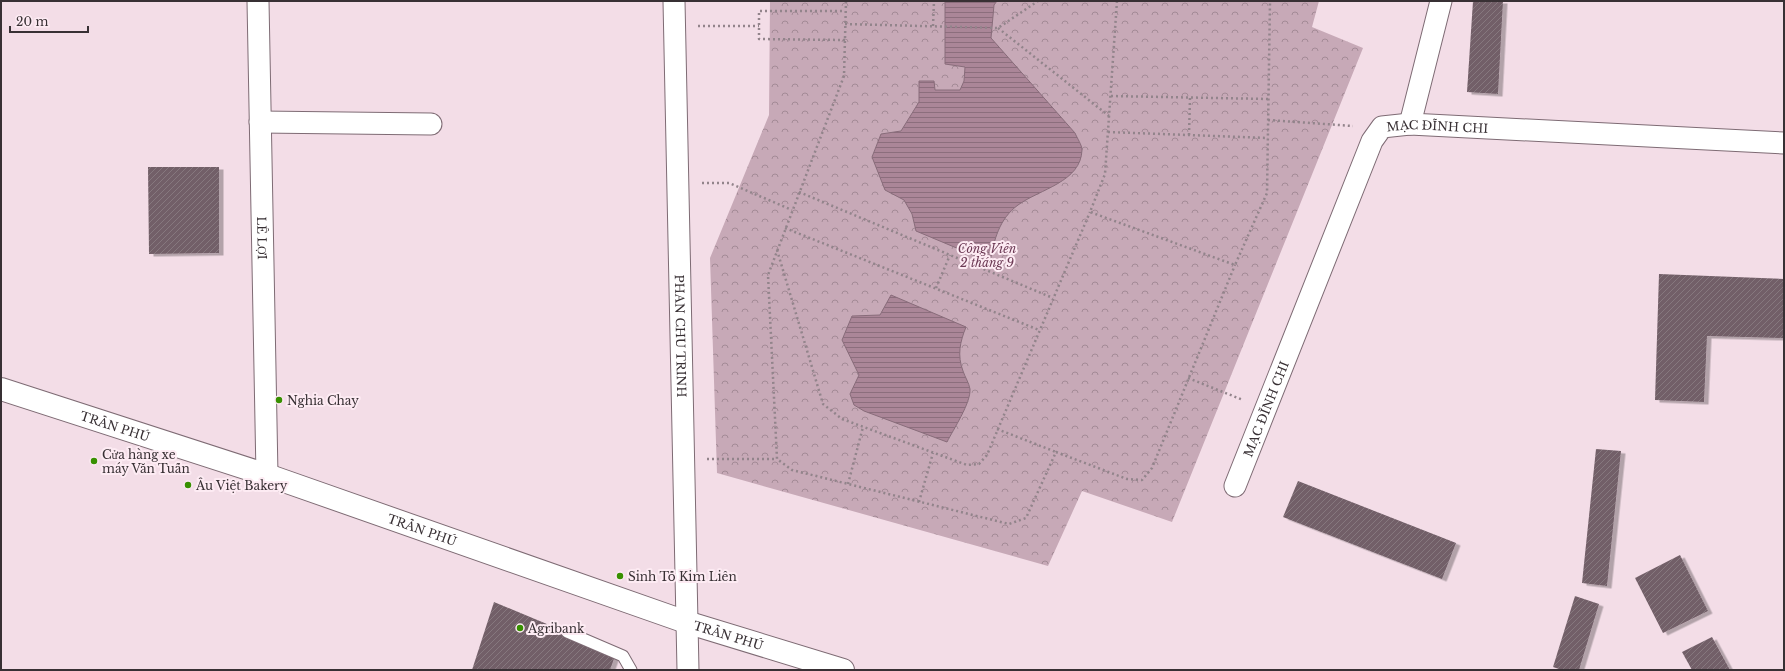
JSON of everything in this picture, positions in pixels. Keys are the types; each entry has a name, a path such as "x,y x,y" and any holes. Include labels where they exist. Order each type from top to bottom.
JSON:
{"street":[{"name":"LÊ LỢI","path":"258,1 267,475"},
{"name":"PHAN CHU TRINH","path":"674,1 688,670"},
{"path":"1410,124 1441,1"},
{"path":"260,122 431,124"},
{"name":"MẠC ĐĨNH CHI","path":"1235,486 1372,141 1382,128 1410,124 1784,143"},
{"name":"TRẦN PHÚ","path":"1,389 267,475 686,622 843,670"}],"lane":[{"path":"567,632 623,656 630,670"}],"path":[{"path":"777,459 768,276 776,250 800,192 844,76 846,1"},
{"path":"933,26 934,1"},
{"path":"845,24 998,28 1038,1"},
{"path":"776,250 823,404 842,420 967,464 979,464 986,455 1105,174 1117,1"},
{"path":"997,429 1127,480 1142,480 1152,468 1235,265 1267,194 1270,1"},
{"path":"845,11 759,11 759,39 845,40"},
{"path":"674,26 759,26"},
{"path":"998,28 1109,116"},
{"path":"1111,96 1268,100"},
{"path":"1188,135 1190,98"},
{"path":"1268,120 1348,126"},
{"path":"1108,132 1268,138"},
{"path":"677,184 729,183 792,210"},
{"path":"800,192 1053,298"},
{"path":"1090,212 1235,265"},
{"path":"785,228 1039,330"},
{"path":"936,288 950,255"},
{"path":"1188,378 1239,398"},
{"path":"848,484 863,427"},
{"path":"683,459 777,459 792,470 1009,524 1026,518 1056,452"},
{"path":"919,502 933,453"}],"green space":[{"name":"Công Viên 2 tháng 9","path":"770,1 1319,1 1312,27 1363,48 1172,522 1082,491 1048,566 717,473 710,258 769,115"}],"shaded area":[{"path":"945,1 997,1 994,5 991,38 1075,133 1082,148 1080,161 1075,170 1058,184 1018,205 1006,217 998,230 990,262 916,231 912,214 904,200 885,190 872,157 881,134 901,131 919,102 919,81 934,81 935,90 960,90 964,81 965,67 945,64"},
{"path":"891,295 966,327 961,343 960,359 970,389 970,395 965,409 947,442 864,411 854,405 850,394 859,375 842,340 852,316 880,315"}],"building":[{"path":"1473,1 1503,1 1498,94 1467,92"},
{"path":"148,167 219,167 219,253 149,254"},
{"path":"1659,274 1784,279 1784,338 1707,336 1704,402 1655,400"},
{"path":"1596,449 1621,451 1607,586 1582,583"},
{"path":"1298,481 1456,543 1442,579 1283,517"},
{"path":"1680,555 1708,611 1663,633 1635,578"},
{"path":"1575,596 1599,604 1579,670 1562,670 1553,667"},
{"name":"Agribank","path":"494,602 616,653 610,670 472,670"},
{"path":"1712,637 1730,670 1692,670 1682,652"}],"place":[{"name":"Nghia Chay","path":"279,400"},
{"name":"Cửa hàng xe máy Văn Tuấn","path":"94,461"},
{"name":"Âu Việt Bakery","path":"188,485"},
{"name":"Sinh Tố Kim Liên","path":"620,576"},
{"name":"Agribank","path":"520,628"}]}
